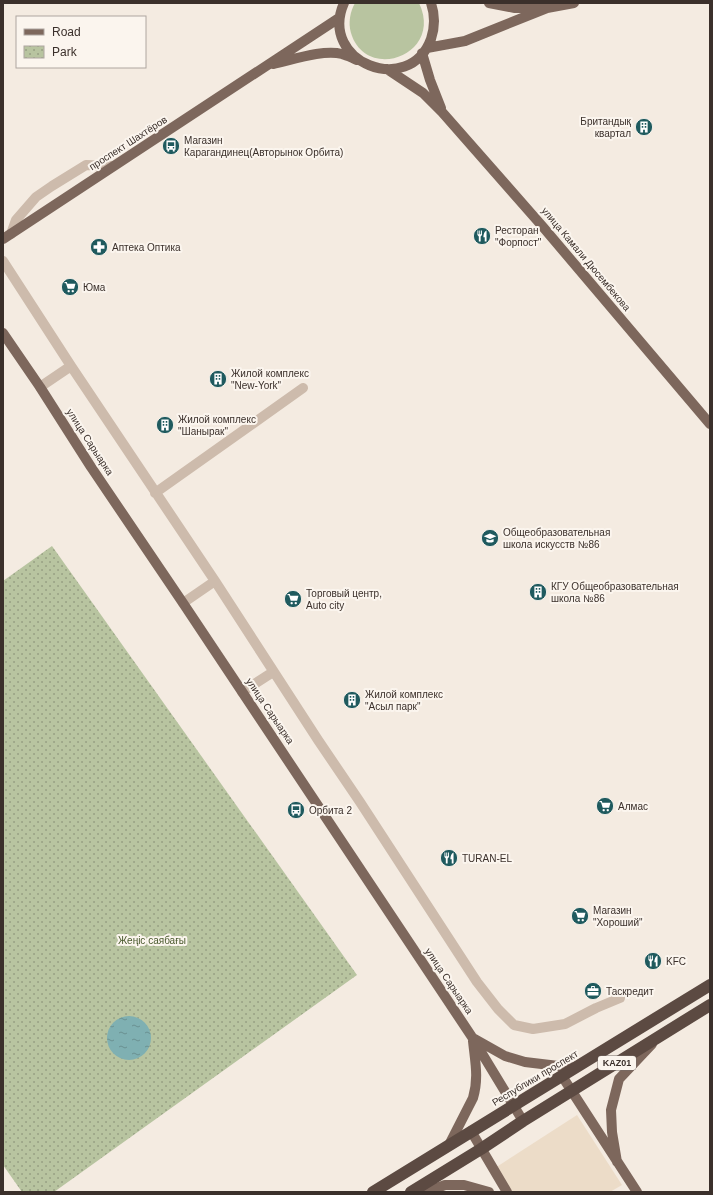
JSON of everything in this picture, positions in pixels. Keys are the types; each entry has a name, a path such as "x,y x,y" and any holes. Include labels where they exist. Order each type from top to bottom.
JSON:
{"highway":[{"name":"Республики проспект","path":"374,1192 710,985"},
{"name":"KАZ01","path":"411,1192 710,1005"}],"main road":[{"path":"430,3 434,17 434,30 425,51 430,80 442,112"},
{"path":"489,3 515,8 547,8 574,3"},
{"path":"266,66 328,53 342,54 376,68 388,69 400,67 412,62 425,51 465,41 547,8"},
{"path":"340,9 340,32 345,45 354,56 364,64"},
{"name":"проспект Шахтёров","path":"7,237 266,66 340,9"},
{"name":"улица Камали Дюсембекова","path":"388,69 423,93 442,112 543,227 710,424"},
{"name":"улица Сарыарка","path":"3,332 91,467 472,1037 523,1121"},
{"path":"472,1037 505,1056 525,1062 575,1068"},
{"path":"449,1145 473,1098 477,1073 472,1037"},
{"path":"617,1162 612,1132 611,1110 619,1079 657,1038"},
{"path":"562,1076 637,1192"},
{"path":"471,1132 507,1192"},
{"path":"426,1192 445,1185 464,1185 489,1192"}],"street":[{"path":"7,237 16,220 36,197 52,186 86,165 113,166"},
{"path":"3,262 155,493 215,581 273,672 360,802 477,982 498,1009 514,1025 533,1029 565,1024 596,1008 620,998"},
{"path":"40,387 71,366"},
{"path":"155,493 303,388"},
{"path":"183,603 215,581"},
{"path":"242,692 273,672"}],"green space":[{"path":"355,3 419,3 424,21 421,37 412,49 400,56 386,59 371,57 359,48 351,33 350,18"},
{"name":"Жеңіс саябағы","path":"52,546 357,975 54,1192 22,1192 3,1165 3,581"}],"shaded area":[{"path":"577,1115 622,1185 610,1192 510,1192 495,1168"}],"water":[{"path":"125,1016 133,1016 138,1017 145,1022 150,1029 150,1047 145,1054 138,1059 125,1060 117,1057 110,1050 107,1042 107,1034 110,1026 117,1019"}],"place":[{"name":"Британдық квартал","path":"644,127"},
{"name":"Магазин Карагандинец(Авторынок Орбита)","path":"171,146"},
{"name":"Ресторан \"Форпост\"","path":"482,236"},
{"name":"Аптека Оптика","path":"99,247"},
{"name":"Юма","path":"70,287"},
{"name":"Жилой комплекс \"New-York\"","path":"218,379"},
{"name":"Жилой комплекс \"Шанырак\"","path":"165,425"},
{"name":"Общеобразовательная школа искусств №86","path":"490,538"},
{"name":"КГУ Общеобразовательная школа №86","path":"538,592"},
{"name":"Торговый центр, Auto city","path":"293,599"},
{"name":"Жилой комплекс \"Асыл парк\"","path":"352,700"},
{"name":"Алмас","path":"605,806"},
{"name":"Орбита 2","path":"296,810"},
{"name":"TURAN-EL","path":"449,858"},
{"name":"Магазин \"Хороший\"","path":"580,916"},
{"name":"KFC","path":"653,961"},
{"name":"Таскредит","path":"593,991"}]}
